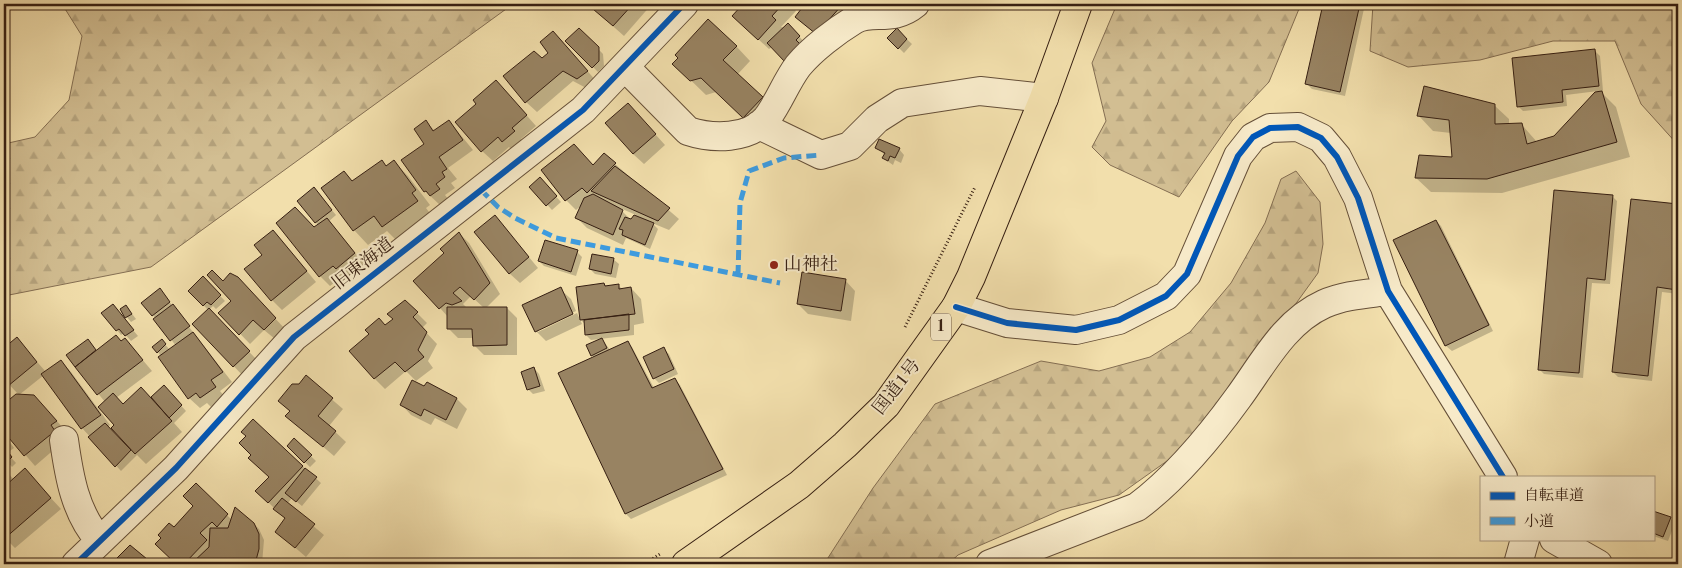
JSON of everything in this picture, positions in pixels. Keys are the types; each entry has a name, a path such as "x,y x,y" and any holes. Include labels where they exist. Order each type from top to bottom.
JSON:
{"highway":[{"name":"国道1号","path":"677,557 798,485 845,445 886,405 956,307 971,277 1044,98 1078,4"}],"street":[{"name":"旧東海道","path":"76,564 176,468 294,337 582,110 684,4"},
{"path":"625,67 688,131 700,135 730,136 759,125 773,109 800,63 856,19 897,14 915,4"},
{"path":"759,125 822,155 850,146 877,119 902,103 980,91 1044,98"},
{"path":"956,307 1007,323 1076,330 1119,320 1166,296 1187,274 1238,156 1253,136 1270,128 1298,127 1322,138 1337,157 1358,198 1388,291 1502,476"},
{"path":"990,564 1137,506 1152,496 1189,459 1237,400 1280,339 1298,321 1323,304 1350,296 1388,291"},
{"path":"64,440 74,491 82,517 100,541"},
{"path":"1518,564 1525,540"},
{"path":"1556,540 1598,564"}],"path":[{"path":"904,329 977,184"},
{"path":"644,564 677,557"}],"green space":[{"path":"62,4 513,4 151,267 4,296 4,144 35,137 69,100 82,36"},
{"path":"1117,4 1301,4 1269,82 1232,121 1179,197 1110,165 1092,147 1106,121 1092,63"},
{"path":"1373,4 1678,4 1678,145 1641,104 1615,41 1553,41 1480,60 1408,67 1370,51"},
{"path":"1296,171 1320,202 1323,244 1318,273 1198,439 1119,495 1061,510 958,555 948,564 824,564 873,488 935,404 1041,361 1099,371 1150,357 1190,332 1231,283 1265,223 1281,179"}],"building":[{"path":"587,4 633,4 613,26"},
{"path":"743,4 783,4 772,16 776,20 758,40 732,16"},
{"path":"805,4 843,4 816,34 795,17"},
{"path":"1323,4 1360,4 1340,92 1305,84"},
{"path":"708,19 737,46 723,60 763,97 743,118 701,78 690,81 672,64 678,58 675,55"},
{"path":"788,23 800,36 796,40 802,46 785,62 767,43"},
{"path":"579,28 599,47 599,61 592,68 565,41"},
{"path":"897,28 907,39 898,49 887,38"},
{"path":"553,31 588,71 577,79 563,71 525,103 503,76 534,51 542,58 548,53 540,42"},
{"path":"1595,49 1599,86 1562,90 1563,102 1517,107 1512,58"},
{"path":"496,80 527,115 512,128 515,131 502,142 498,137 481,152 455,122 476,104 473,100"},
{"path":"1424,86 1495,104 1495,124 1522,123 1527,144 1554,136 1595,92 1602,91 1617,142 1487,179 1415,178 1419,155 1452,157 1449,120 1417,116"},
{"path":"628,103 656,134 633,154 605,123"},
{"path":"426,120 433,131 449,120 463,140 439,157 447,169 442,172 445,177 436,184 440,189 430,196 426,191 424,192 401,160 424,144 414,129"},
{"path":"879,139 900,148 895,158 890,156 888,161 882,158 885,153 875,148"},
{"path":"574,144 593,165 604,153 616,163 587,193 582,188 565,201 541,170"},
{"path":"382,160 386,166 394,160 416,190 412,193 418,201 382,227 374,216 353,231 321,188 344,171 352,181"},
{"path":"615,166 670,208 658,221 591,191"},
{"path":"540,177 557,196 546,206 529,187"},
{"path":"314,187 332,210 315,223 297,201"},
{"path":"1554,190 1613,195 1605,280 1587,278 1579,373 1538,370"},
{"path":"593,194 623,210 613,235 575,218 584,198"},
{"path":"1631,199 1678,204 1677,290 1657,287 1648,376 1612,372"},
{"path":"295,207 314,227 327,218 355,253 336,269 333,266 319,277 276,223"},
{"path":"495,215 529,257 509,274 474,232"},
{"path":"634,215 654,223 645,245 622,235 623,230 619,229 625,217 631,219"},
{"path":"1436,220 1489,325 1445,346 1393,240"},
{"path":"273,230 307,271 271,301 244,269 262,255 254,245"},
{"path":"459,232 490,283 474,300 460,287 453,293 462,301 452,305 446,303 439,309 413,281 444,253 440,249"},
{"path":"545,240 578,250 571,272 538,261"},
{"path":"592,254 614,258 611,274 589,269"},
{"path":"212,270 223,281 230,273 238,277 276,318 264,330 253,320 239,335 218,313 231,301 207,275"},
{"path":"802,272 846,279 841,311 797,304"},
{"path":"203,276 221,295 211,305 207,302 203,306 188,291"},
{"path":"604,283 605,286 619,284 619,289 631,287 635,314 580,320 576,287"},
{"path":"561,287 573,314 535,332 522,305"},
{"path":"160,288 170,302 152,316 141,303"},
{"path":"405,300 418,312 413,317 427,332 418,350 424,357 405,372 395,362 374,379 349,351 369,334 365,330 379,318 385,325 393,319 387,314"},
{"path":"113,304 134,330 125,336 119,329 116,331 101,313"},
{"path":"173,304 190,326 170,341 153,319"},
{"path":"126,305 132,314 125,318 120,309"},
{"path":"447,307 507,307 507,345 473,346 472,329 447,329"},
{"path":"209,308 250,351 233,367 192,324"},
{"path":"629,314 629,330 585,335 584,320"},
{"path":"193,332 223,372 211,380 216,387 200,398 196,393 188,399 158,357"},
{"path":"116,335 121,341 125,338 143,360 97,395 75,367"},
{"path":"17,337 37,362 8,386 4,381 4,348"},
{"path":"602,338 607,348 591,356 586,345"},
{"path":"88,339 96,350 75,367 66,355"},
{"path":"162,339 166,344 157,353 152,347"},
{"path":"628,341 652,388 675,378 723,469 625,514 558,373"},
{"path":"664,347 674,369 653,379 643,357"},
{"path":"61,360 101,415 81,429 41,374"},
{"path":"534,367 540,386 527,390 521,372"},
{"path":"306,375 333,398 318,416 336,431 323,447 285,416 290,411 278,401 292,384 299,384"},
{"path":"412,380 424,386 427,382 457,398 446,420 424,409 421,416 400,405"},
{"path":"164,385 182,405 169,418 151,397"},
{"path":"141,387 172,421 135,454 111,428 114,425 98,407 113,393 123,404"},
{"path":"16,394 34,395 57,421 51,425 55,431 24,456 4,432 4,404"},
{"path":"253,419 303,466 268,503 255,491 269,477 248,458 251,455 239,443 246,436 241,432"},
{"path":"105,423 131,450 115,467 88,437"},
{"path":"294,438 312,455 304,463 287,446"},
{"path":"4,447 12,457 6,463 4,460"},
{"path":"25,468 51,498 4,539 4,487"},
{"path":"305,468 317,477 296,502 285,493"},
{"path":"196,483 228,514 217,527 212,522 200,533 207,540 184,564 176,564 155,544 161,538 158,535 169,523 174,527 193,506 183,496"},
{"path":"282,498 315,524 295,548 275,532 285,518 273,509"},
{"path":"235,507 254,523 259,534 259,549 255,564 191,564 209,547 210,528 228,528"},
{"path":"1654,511 1671,517 1663,537 1654,533"},
{"path":"130,545 153,564 119,564 115,560"}],"marked path":[{"path":"738,275 740,203 749,171 784,158 821,155"},
{"path":"481,190 498,207 515,218 556,238 780,283"}],"cycle path":[{"path":"76,564 176,468 294,337 583,110 684,4"},
{"path":"956,307 1007,323 1076,330 1119,320 1166,296 1187,274 1238,156 1253,137 1270,128 1298,127 1321,138 1337,157 1358,198 1388,291 1502,476"}],"place":[{"name":"山神社","path":"774,265"}]}
